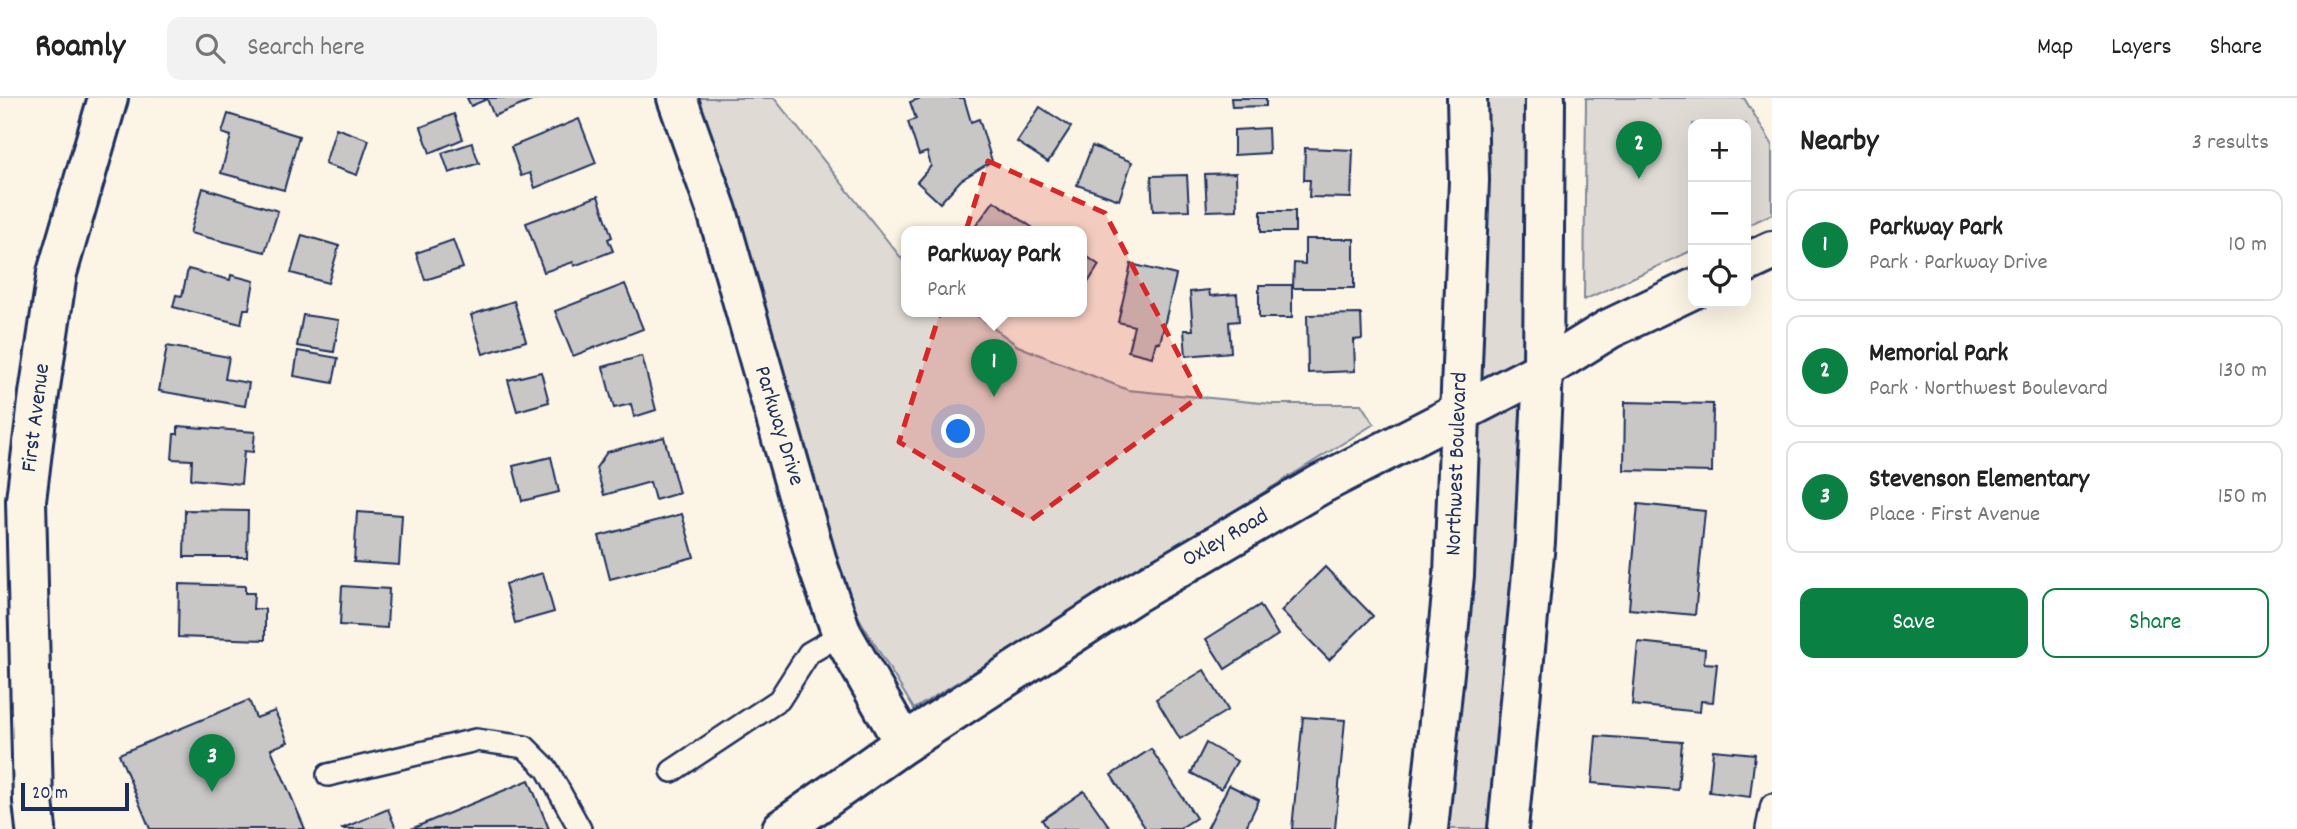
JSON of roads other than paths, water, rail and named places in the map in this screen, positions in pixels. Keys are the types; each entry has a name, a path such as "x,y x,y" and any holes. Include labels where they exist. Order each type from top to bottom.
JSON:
{"street":[{"name":"First Avenue","path":"36,829 33,800 26,500 57,273 108,98"},
{"name":"Parkway Drive","path":"677,98 717,211 819,569 842,634 904,743"},
{"name":"Northwest Boulevard","path":"1428,829 1454,575 1469,180 1467,98"},
{"path":"1508,829 1535,541 1543,370 1545,98"},
{"path":"1751,261 1772,251"},
{"name":"Oxley Road","path":"782,829 904,743 1135,593 1321,484 1543,370 1609,329 1688,291"}],"lane":[{"path":"672,771 779,700 809,653 842,634"},
{"path":"328,775 476,740 524,747 547,769 580,829"},
{"path":"1767,829 1772,805"}],"place":[{"name":"Memorial Park","path":"1639,179"},
{"name":"Parkway Park","path":"994,397"},
{"name":"Stevenson Elementary","path":"212,792"}]}
